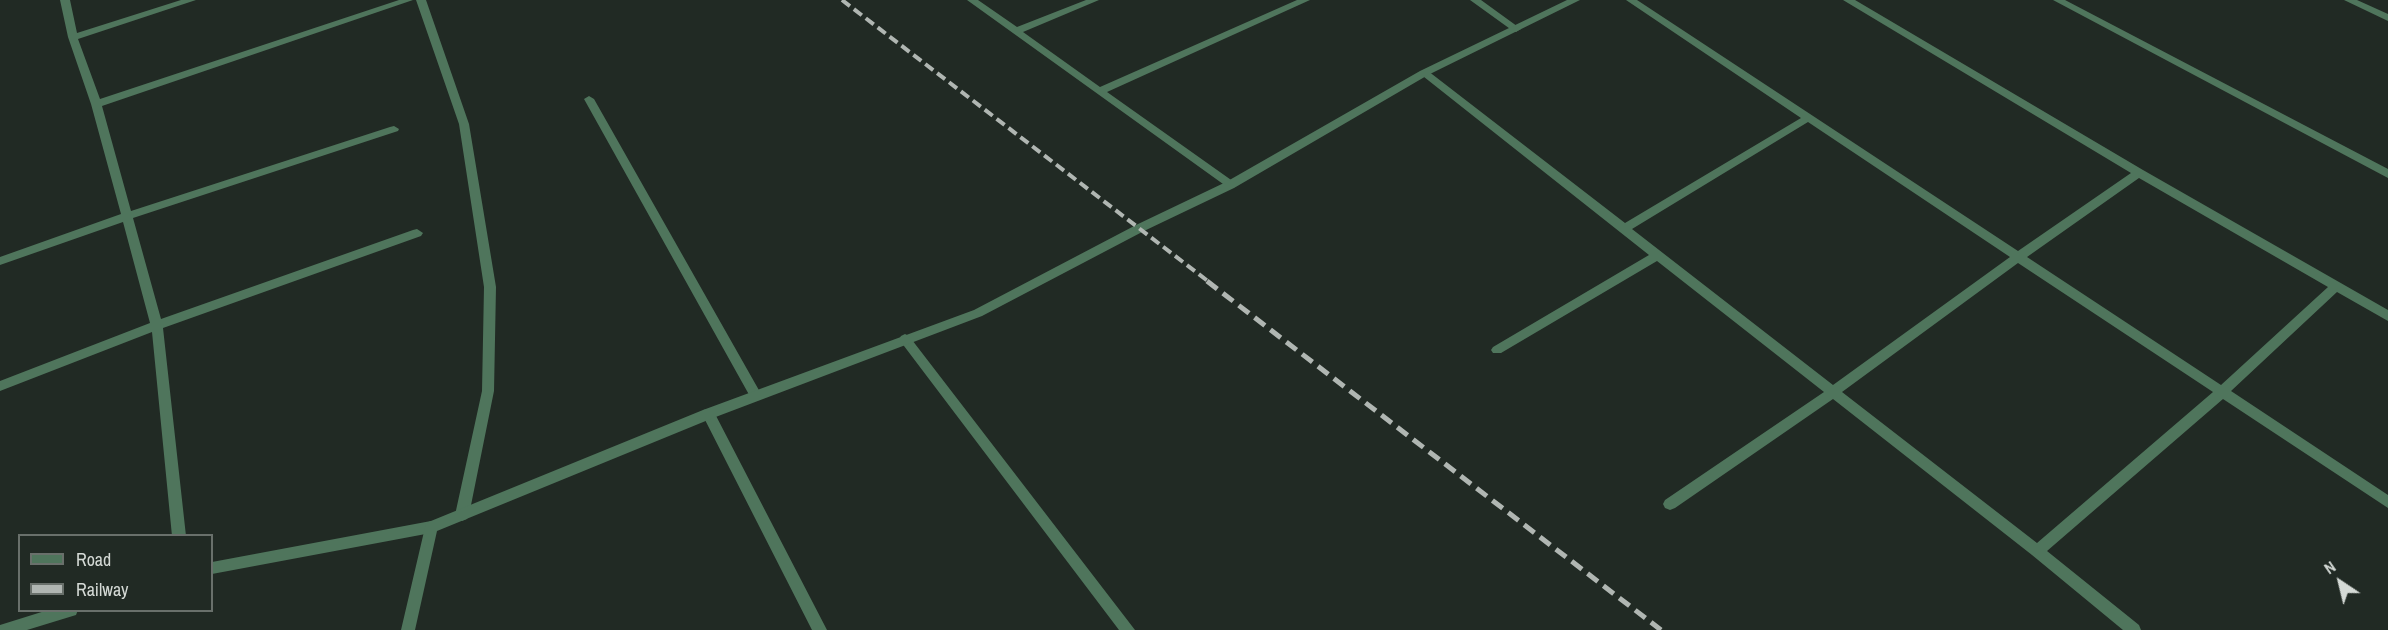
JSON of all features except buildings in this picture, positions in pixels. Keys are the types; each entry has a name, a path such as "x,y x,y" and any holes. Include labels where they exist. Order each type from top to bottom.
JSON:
{"street":[{"path":"65,0 73,38 96,104 157,325 180,534"},
{"path":"73,38 191,0"},
{"path":"96,104 408,0"},
{"path":"422,0 464,124 490,287 488,391 462,514"},
{"path":"972,0 1230,185"},
{"path":"1016,31 1094,0"},
{"path":"1100,92 1305,0"},
{"path":"1474,0 1516,29"},
{"path":"213,568 431,527 708,414 978,313 1140,228 1230,185 1424,73 1575,0"},
{"path":"1631,0 2388,502"},
{"path":"1848,0 2139,173 2388,316"},
{"path":"2058,0 2388,174"},
{"path":"2349,0 2388,18"},
{"path":"1424,73 2037,551 2134,630"},
{"path":"589,99 756,396"},
{"path":"1624,229 1808,118"},
{"path":"0,261 128,216 394,129"},
{"path":"1671,504 1833,392 2018,257 2139,173"},
{"path":"0,386 157,325 417,232"},
{"path":"1497,350 1658,255"},
{"path":"2037,551 2221,393 2337,286"},
{"path":"905,339 1128,630"},
{"path":"708,414 820,630"},
{"path":"408,630 431,527"},
{"path":"4,630 34,627 67,612"}],"railway":[{"path":"842,0 1209,282"},
{"path":"1207,281 1661,630"}]}
